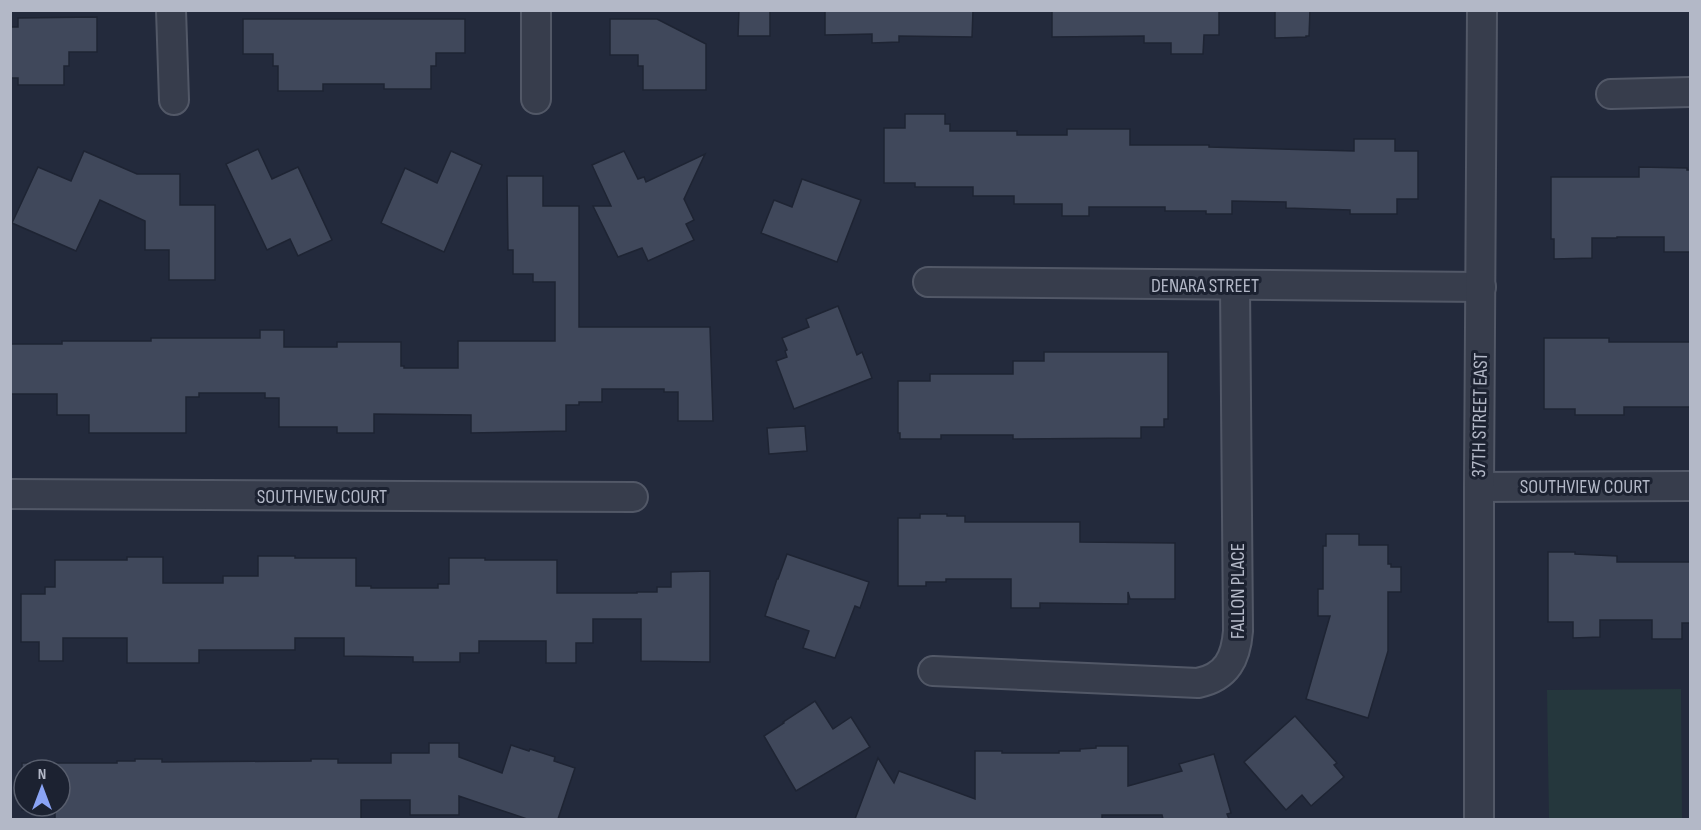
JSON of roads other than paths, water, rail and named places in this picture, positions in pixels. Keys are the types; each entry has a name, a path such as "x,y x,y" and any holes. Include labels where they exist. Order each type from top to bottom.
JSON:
{"street":[{"path":"171,10 174,100"},
{"path":"536,10 536,99"},
{"name":"37TH STREET EAST","path":"1479,819 1482,10"},
{"path":"1611,94 1690,92"},
{"name":"DENARA STREET","path":"928,282 1481,287"},
{"name":"FALLON PLACE","path":"933,670 1198,683 1222,672 1232,660 1237,648 1238,631 1235,285"},
{"name":"SOUTHVIEW COURT","path":"1479,487 1690,486"},
{"name":"SOUTHVIEW COURT","path":"10,495 633,497"}]}
